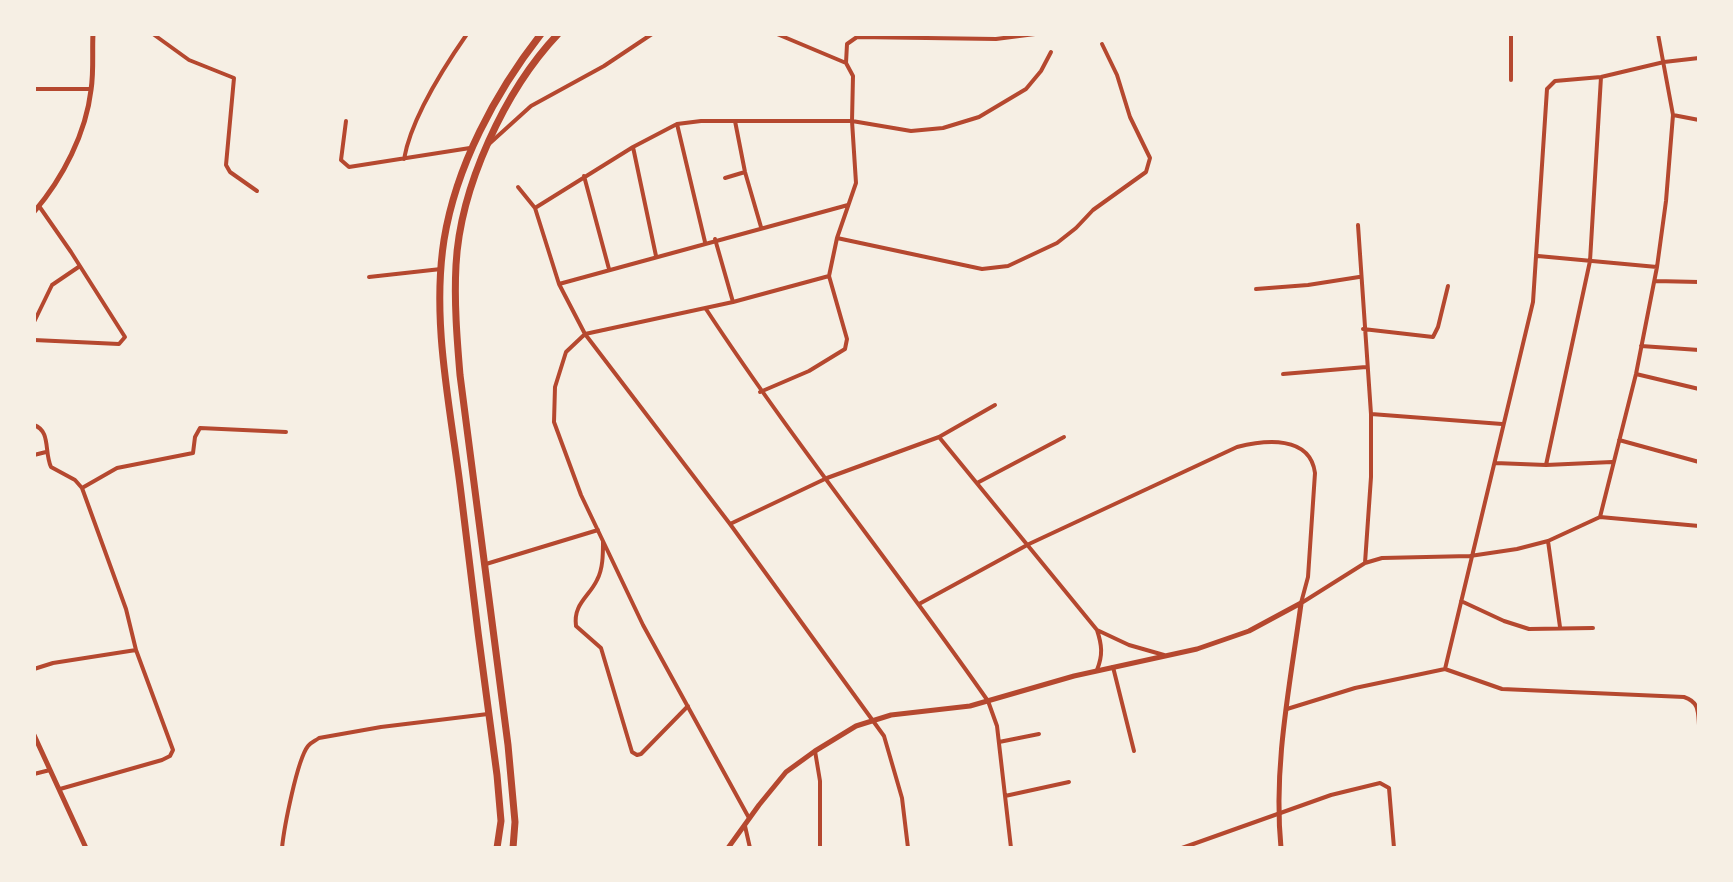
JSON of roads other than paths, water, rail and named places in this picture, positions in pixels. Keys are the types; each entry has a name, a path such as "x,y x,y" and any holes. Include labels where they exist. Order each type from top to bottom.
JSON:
{"highway":[{"path":"497,848 501,821 499,799 441,322 441,269 451,211 472,148 486,117 541,34"},
{"path":"513,848 515,822 508,745 460,375 456,263 462,222 487,145 516,90 558,34"},
{"path":"460,491 468,495 474,490"},
{"path":"464,523 470,517 478,521"}],"street":[{"path":"34,340 119,344 125,337 80,266 36,209 70,157 81,134 91,89 93,37 103,34"},
{"path":"153,34 177,53 234,78 226,165 230,172 257,191"},
{"path":"404,159 411,134 432,92 467,34"},
{"path":"487,145 531,106 604,66 652,34"},
{"path":"777,34 846,63"},
{"path":"760,392 809,371 845,349 847,339 829,276 856,175 853,76 846,63 848,41 857,37 996,39 1035,34"},
{"path":"1511,34 1511,80"},
{"path":"1600,517 1636,374 1655,281 1666,201 1673,115 1658,34"},
{"path":"837,238 982,269 1008,266 1057,243 1093,210 1146,172 1149,165 1150,158 1130,117 1117,75 1102,44"},
{"path":"535,208 633,147 677,124 852,121 911,131 968,122 1026,89 1051,52"},
{"path":"1445,669 1502,424 1528,333 1538,256 1547,89 1555,81 1601,77 1664,62 1699,58"},
{"path":"1546,465 1590,261 1601,77"},
{"path":"34,89 91,89"},
{"path":"1673,115 1699,120"},
{"path":"346,121 341,152 344,165 355,167 443,150 472,148"},
{"path":"735,121 745,172 761,227"},
{"path":"677,124 705,242"},
{"path":"633,147 656,256"},
{"path":"725,178 745,172"},
{"path":"584,176 609,269"},
{"path":"518,187 535,208 559,284 585,334 730,524 884,736 902,798 908,848"},
{"path":"559,284 848,205"},
{"path":"1358,225 1359,277 1371,414 1371,477 1365,563"},
{"path":"715,239 733,302"},
{"path":"1538,256 1657,267"},
{"path":"34,322 52,285 80,266"},
{"path":"369,277 441,269"},
{"path":"749,818 643,625 581,495 554,422 555,387 563,360 572,344 585,334 706,309 829,276"},
{"path":"1256,289 1359,277"},
{"path":"1655,281 1699,282"},
{"path":"1363,329 1433,337 1448,286"},
{"path":"706,309 760,392 827,478 988,701 994,712 999,742 1011,848"},
{"path":"1641,346 1699,350"},
{"path":"1283,374 1366,367"},
{"path":"1636,374 1699,389"},
{"path":"730,524 827,478 939,437 995,405"},
{"path":"1371,414 1502,424"},
{"path":"34,425 45,433 51,467 69,476 82,488 173,750 170,756 60,789"},
{"path":"82,488 117,468 193,453 200,428 286,432"},
{"path":"939,437 1097,630 1102,645 1102,658 1097,671"},
{"path":"977,483 1064,437"},
{"path":"1619,440 1699,462"},
{"path":"918,604 1029,544 1237,447 1256,442 1293,444 1314,462 1315,473 1308,577 1301,603 1280,755 1277,813 1281,848"},
{"path":"34,455 46,452"},
{"path":"1495,463 1546,465 1613,462"},
{"path":"728,848 786,772 856,726 872,720 988,701 1097,671 1222,642 1301,603 1365,563 1397,556 1470,556 1517,549 1548,541 1600,517 1699,526"},
{"path":"484,564 598,530"},
{"path":"603,539 599,577 583,597 575,620 576,626 601,648 632,752 641,754 688,706"},
{"path":"1548,541 1560,627"},
{"path":"1461,601 1529,629 1593,628"},
{"path":"1097,630 1129,645 1164,655"},
{"path":"34,669 53,663 136,650"},
{"path":"1113,667 1134,751"},
{"path":"1287,709 1355,688 1445,669 1502,689 1684,697 1698,707 1699,725"},
{"path":"282,848 305,750 319,738 488,714"},
{"path":"999,742 1039,734"},
{"path":"34,735 86,848"},
{"path":"815,751 820,781 820,848"},
{"path":"34,774 50,770"},
{"path":"1005,796 1069,782"},
{"path":"1182,848 1277,813 1354,789 1384,784 1389,788 1394,848"},
{"path":"745,826 750,848"}]}
